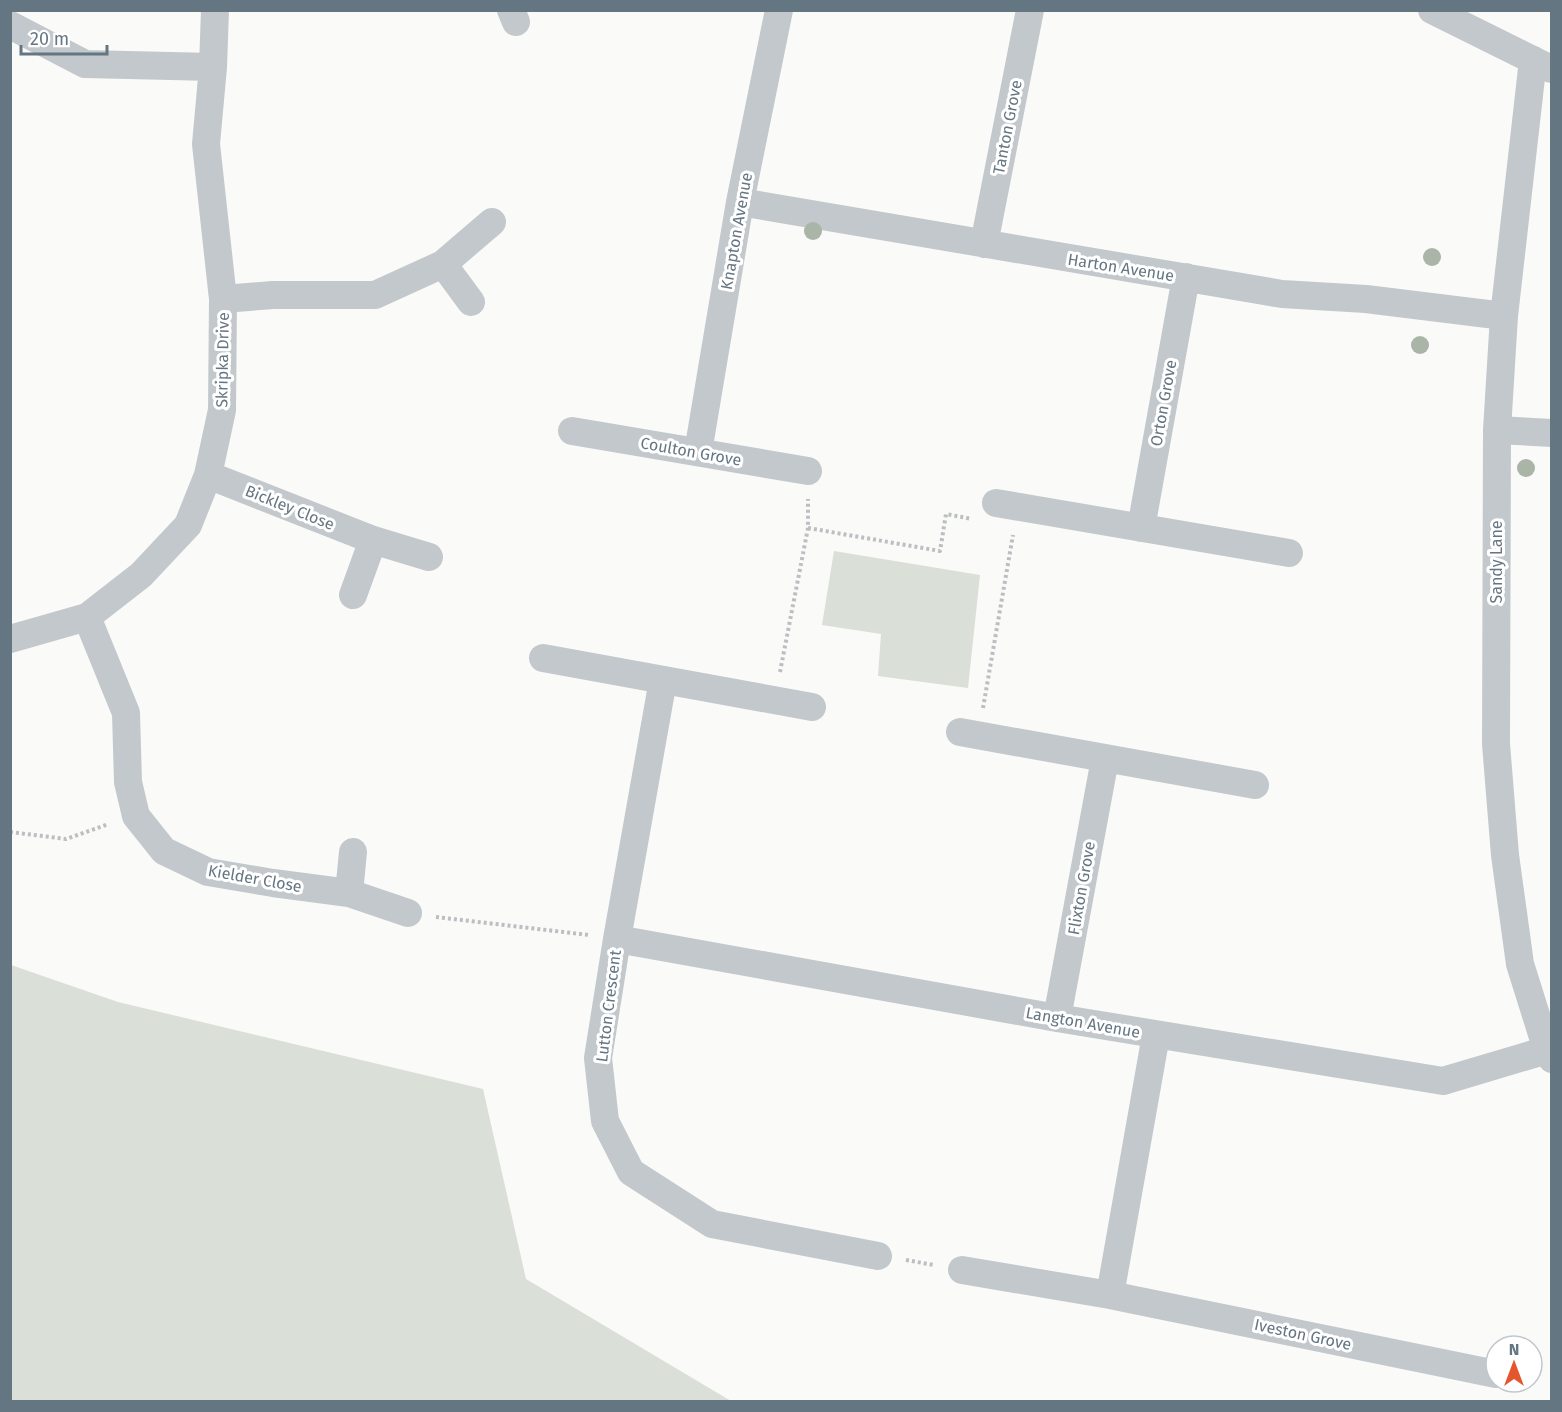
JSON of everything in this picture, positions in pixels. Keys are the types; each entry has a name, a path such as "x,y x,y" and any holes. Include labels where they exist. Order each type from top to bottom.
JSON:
{"street":[{"name":"Skripka Drive","path":"10,639 87,617 141,574 188,525 208,475 222,410 223,299 206,144 216,10"},
{"name":"Knapton Avenue","path":"698,452 740,202 779,10"},
{"name":"Tanton Grove","path":"984,244 1029,10"},
{"path":"1432,10 1542,65"},
{"path":"10,25 85,64 213,66"},
{"name":"Sandy Lane","path":"1542,65 1504,316 1497,430 1496,744 1505,855 1520,964 1549,1054"},
{"name":"Harton Avenue","path":"740,202 1282,294 1366,298 1504,316"},
{"path":"223,299 273,295 375,295 442,264 492,222"},
{"path":"442,264 471,302"},
{"name":"Orton Grove","path":"1141,528 1186,278"},
{"path":"1497,430 1551,434"},
{"name":"Coulton Grove","path":"572,432 808,471"},
{"name":"Bickley Close","path":"208,475 373,540 429,557"},
{"path":"998,510 1141,528 1288,554"},
{"path":"353,595 373,540"},
{"name":"Kielder Close","path":"87,617 126,713 128,782 136,816 164,850 208,872 349,893 408,913"},
{"path":"543,658 812,706"},
{"name":"Lutton Crescent","path":"663,680 598,1058 605,1121 631,1172 712,1224 878,1256"},
{"path":"969,734 1255,785"},
{"name":"Flixton Grove","path":"1057,1018 1105,759"},
{"path":"349,893 353,852"},
{"name":"Langton Avenue","path":"617,939 1057,1018 1443,1081 1549,1054"},
{"path":"1110,1295 1156,1035"},
{"name":"Iveston Grove","path":"962,1270 1110,1295 1484,1372"}],"path":[{"path":"775,700 808,528 808,471"},
{"path":"808,528 940,551 946,514 998,510 969,734"},
{"path":"10,832 66,838 136,816"},
{"path":"408,913 617,939"},
{"path":"878,1256 962,1270"}],"shaded area":[{"path":"834,551 980,575 968,688 878,676 881,634 822,625"},
{"path":"11,965 118,1002 483,1089 526,1279 731,1401 11,1401"}]}
